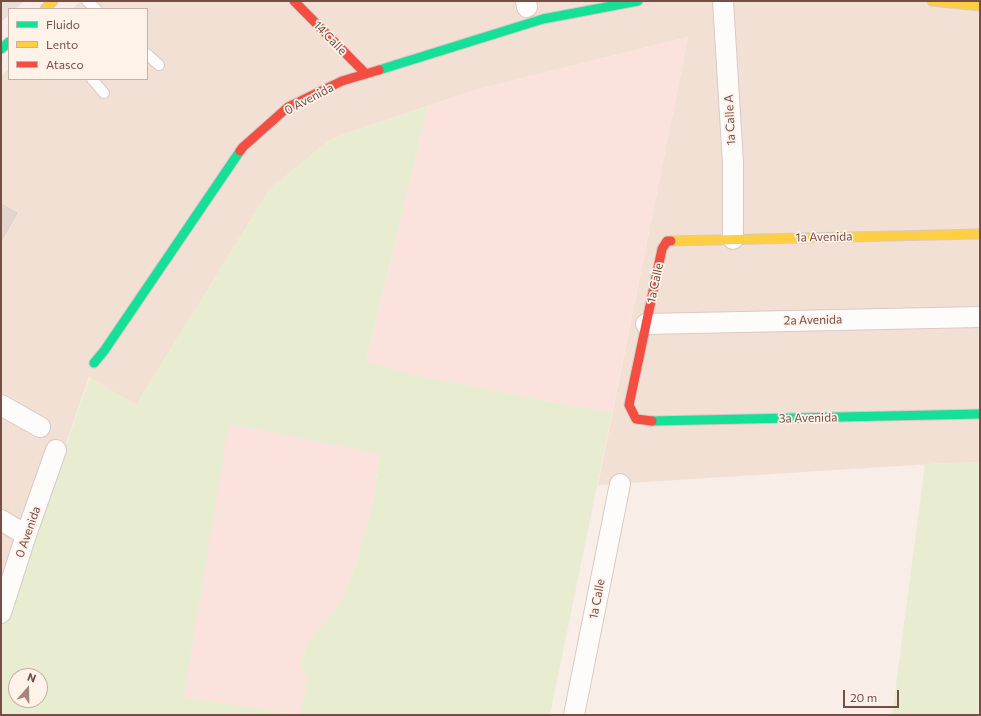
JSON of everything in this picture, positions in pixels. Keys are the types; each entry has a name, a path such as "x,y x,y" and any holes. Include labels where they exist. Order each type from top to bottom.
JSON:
{"street":[{"name":"14 Calle","path":"294,1 366,74"},
{"name":"0 Avenida","path":"94,363 104,351 243,147 288,107 342,81 543,19 638,1"},
{"name":"1a Calle A","path":"723,1 733,163 733,239"},
{"path":"932,1 980,6"},
{"name":"1a Avenida","path":"667,241 980,234"},
{"name":"1a Calle","path":"636,419 629,405 662,249 667,241"},
{"name":"2a Avenida","path":"646,324 980,317"},
{"path":"1,405 40,427"},
{"name":"3a Avenida","path":"636,419 654,421 980,414"},
{"name":"0 Avenida","path":"1,613 26,535 56,450"},
{"name":"1a Calle","path":"574,715 620,484"},
{"path":"1,520 26,535"}],"lane":[{"path":"87,1 95,8"},
{"path":"148,55 159,65"},
{"path":"93,80 104,93"}],"shaded area":[{"path":"1,1 24,1 17,8 8,8 8,16 1,22"},
{"path":"81,1 980,1 980,462 598,485 688,37 471,91 331,139 270,189 136,405 89,377 1,632 1,76 8,70 8,80 148,80 148,8 73,8"},
{"path":"688,37 612,413 423,377 366,363 428,106 471,91"},
{"path":"228,424 380,453 371,510 356,563 343,598 307,644 300,667 308,677 300,715 184,697"}],"green space":[{"path":"428,106 366,362 423,377 612,413 550,715 300,715 1,715 1,632 90,377 136,405 270,189 331,139","holes":["229,424 380,454 371,510 356,563 343,598 307,644 300,667 308,677 300,715 184,697"]},
{"path":"980,462 980,715 892,715 925,464"}],"building":[{"path":"1,204 17,213 1,241"}],"traffic: fast":[{"path":"379,70 543,19 638,1"},
{"path":"1,49 8,43"},
{"path":"94,363 104,351 240,151"},
{"path":"652,421 980,414"}],"traffic: slow":[{"path":"46,8 53,1"},
{"path":"932,1 980,6"},
{"path":"671,241 980,234"}],"traffic: jam":[{"path":"294,1 366,74"},
{"path":"240,151 288,107 342,81 379,70"},
{"path":"652,421 636,419 629,405 662,249 667,241 671,241"}]}
